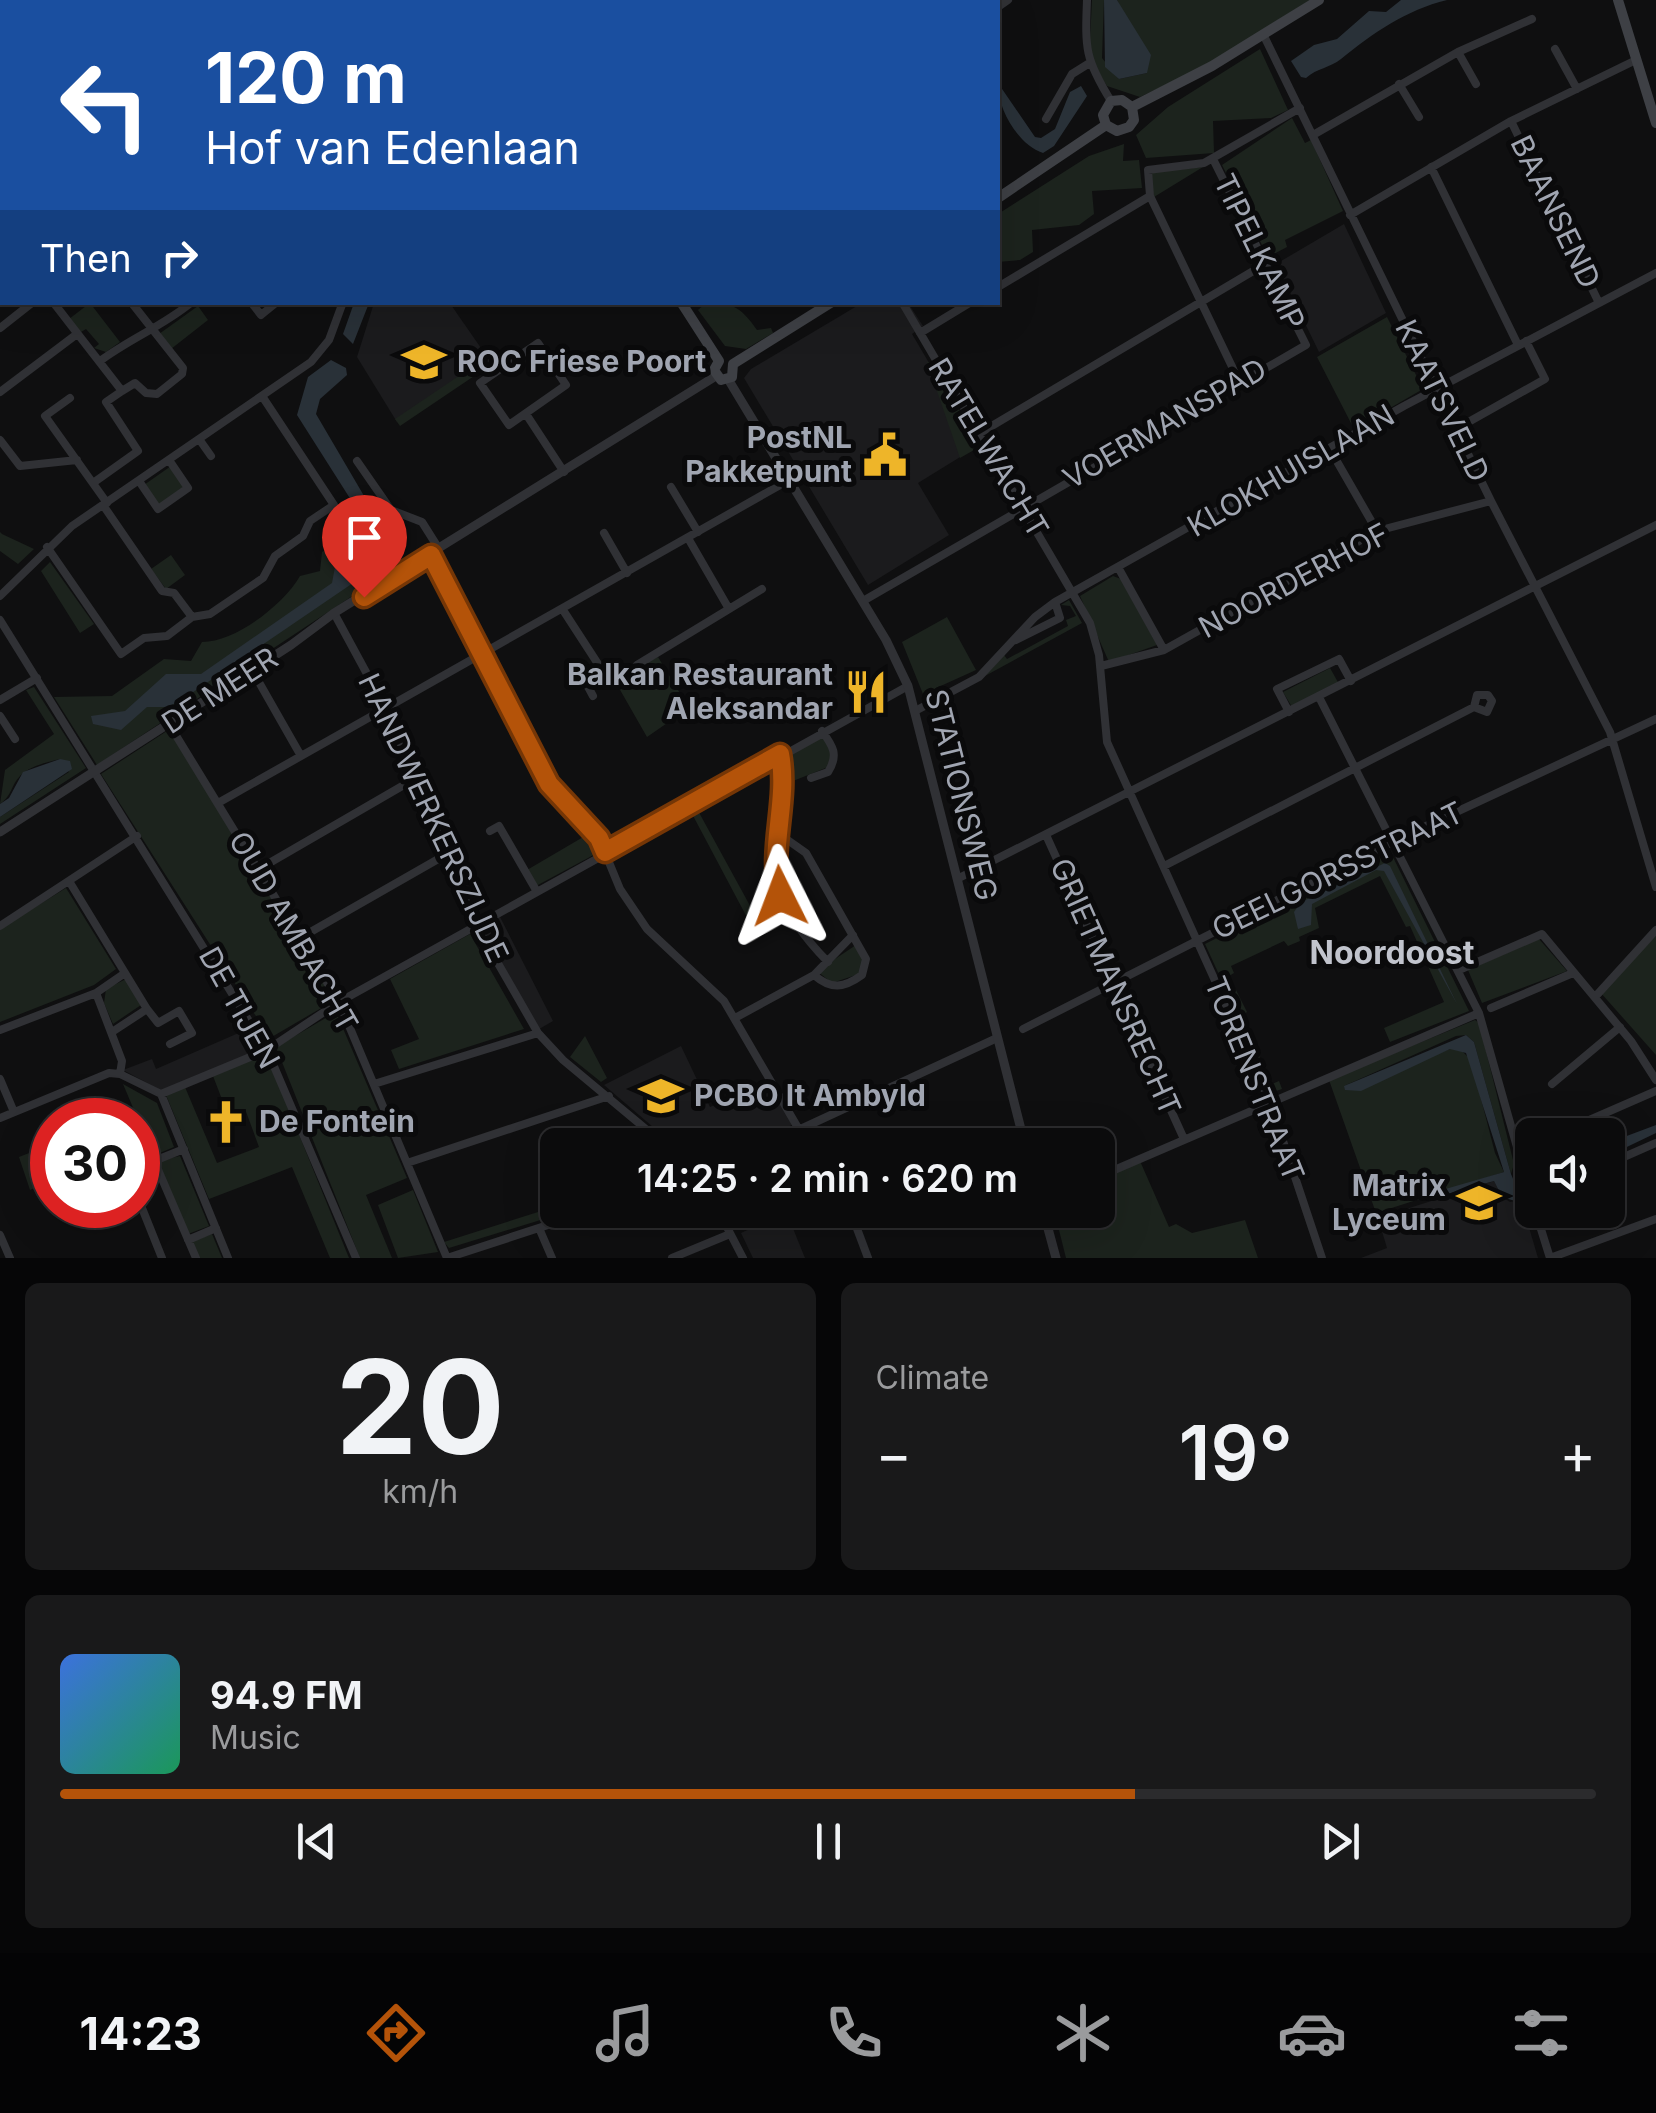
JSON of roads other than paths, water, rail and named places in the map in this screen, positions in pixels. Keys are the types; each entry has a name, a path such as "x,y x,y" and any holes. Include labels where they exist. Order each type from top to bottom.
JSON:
{"main road":[{"path":"1132,107 1197,75 1319,0"},
{"path":"1618,0 1656,123"},
{"path":"1122,100 1132,107 1134,120 1129,128 1118,131 1106,126 1104,109 1112,101 1122,100"},
{"path":"1000,197 1106,126"},
{"path":"684,305 719,361 716,376 728,380 734,373 733,364"},
{"path":"719,361 733,364 827,305"}],"street":[{"path":"1087,0 1088,64 1112,101"},
{"path":"1313,135 1458,52 1532,19"},
{"name":"KAATSVELD","path":"1264,34 1611,739 1656,887"},
{"path":"1555,49 1576,89"},
{"path":"1458,52 1476,84"},
{"path":"1350,214 1511,121 1636,60"},
{"path":"1046,120 1072,74 1088,64"},
{"path":"1399,84 1419,117"},
{"path":"1239,381 1150,196 1148,170 1213,159 1300,108"},
{"name":"BAANSEND","path":"1511,121 1599,303"},
{"name":"TIPELKAMP","path":"1213,159 1306,345"},
{"path":"1431,168 1522,343 1545,379 1456,429"},
{"path":"1000,286 1150,196"},
{"path":"980,434 1265,264"},
{"name":"KLOKHUISLAAN","path":"917,710 979,677 1056,602 1436,389 1656,272"},
{"path":"0,328 29,305"},
{"path":"55,305 122,392"},
{"path":"93,482 138,450 106,402 135,382 146,393 157,394 182,374 133,305"},
{"path":"100,361 188,305"},
{"path":"254,305 261,314 273,305"},
{"path":"0,596 46,547 321,352 342,305"},
{"name":"RATELWACHT","path":"904,305 1024,504 1094,632 1101,666"},
{"path":"920,334 965,305"},
{"path":"0,392 77,334"},
{"path":"538,343 566,385 526,414 509,425 480,383 538,343"},
{"name":"VOERMANSPAD","path":"863,601 1024,504 1306,345"},
{"name":"DE MEER","path":"0,832 252,670 334,612 716,376"},
{"name":"STATIONSWEG","path":"728,380 863,601 908,686 1021,1128"},
{"path":"46,547 121,654 144,638 167,636 192,617 210,614 263,578 275,556 304,536 310,521 334,505 262,396"},
{"path":"70,398 45,416 93,482 162,590 174,593 192,617"},
{"path":"526,414 564,472"},
{"path":"200,439 211,456"},
{"path":"0,440 20,466 77,460"},
{"path":"1331,451 1377,531"},
{"path":"139,481 158,509 188,488 169,460"},
{"path":"356,460 391,510 422,522 481,656 549,784 599,838 620,889 646,929 724,1001 797,1128"},
{"path":"218,803 789,480"},
{"path":"671,487 698,532"},
{"name":"NOORDERHOF","path":"1101,666 1164,650 1377,531 1491,501"},
{"path":"957,879 1656,526"},
{"path":"604,533 627,573"},
{"path":"688,538 729,609"},
{"path":"1120,569 1164,650"},
{"path":"638,665 762,589"},
{"name":"KLOKHUISLAAN","path":"1012,642 1056,621 1061,614 1056,602"},
{"path":"563,610 600,667 586,683 593,696"},
{"name":"HANDWERKERSZIJDE","path":"334,612 386,709 476,925 538,1033 645,1128"},
{"name":"DE TIJEN","path":"0,620 267,1050 356,1258"},
{"path":"1289,712 1277,690 1338,659 1351,681"},
{"name":"TORENSTRAAT","path":"1101,666 1103,726 1270,1102 1322,1258"},
{"path":"252,670 301,756"},
{"path":"0,700 37,678"},
{"path":"161,1094 267,1050 338,1002 908,686"},
{"path":"1320,697 1479,1013 1515,1138"},
{"path":"1164,866 1474,707"},
{"path":"0,716 14,740"},
{"name":"GEELGORSSTRAAT","path":"1023,1029 1394,841 1656,718"},
{"name":"OUD AMBACHT","path":"169,724 338,1002 447,1258"},
{"path":"812,778 828,772 835,760 835,750 822,731"},
{"path":"780,754 785,795 774,866 780,896 828,962"},
{"path":"258,869 416,778"},
{"path":"490,831 499,826 536,890"},
{"path":"779,834 806,853 866,959 862,975 841,986 829,986 814,975"},
{"path":"0,926 137,836"},
{"name":"GRIETMANSRECHT","path":"1046,836 1184,1139"},
{"path":"300,938 446,854"},
{"path":"68,880 158,1023 179,1011 192,1032 170,1044"},
{"path":"1594,996 1656,930"},
{"path":"1458,970 1542,934 1620,1027 1656,1080"},
{"path":"734,1018 814,975 854,935"},
{"path":"0,1030 96,993 125,972"},
{"path":"1491,1008 1573,973"},
{"path":"96,993 122,1061 120,1074"},
{"path":"112,1032 147,1009"},
{"path":"1115,1169 1479,1013"},
{"path":"1552,1084 1620,1027"},
{"path":"374,1084 538,1033"},
{"path":"807,1128 996,1038"},
{"path":"0,1118 109,1072 161,1094 228,1258"},
{"path":"0,1078 14,1112"},
{"path":"1594,1118 1656,1091"},
{"path":"408,1163 608,1096"},
{"path":"1625,1157 1656,1143"},
{"path":"160,1159 184,1149"},
{"path":"160,1175 196,1258"},
{"path":"1541,1228 1550,1258 1656,1219"},
{"path":"150,1228 162,1258"},
{"path":"188,1240 216,1228"},
{"path":"447,1258 539,1228 552,1258"},
{"path":"727,1228 743,1258"},
{"path":"857,1228 868,1258"},
{"path":"1048,1228 1056,1258"},
{"path":"672,1258 730,1234"},
{"path":"0,1235 10,1258"}],"place":[{"name":"ROC Friese Poort","path":"424,362"},
{"name":"PostNL Pakketpunt","path":"885,455"},
{"name":"Balkan Restaurant Aleksandar","path":"866,692"},
{"name":"PCBO It Ambyld","path":"661,1096"},
{"name":"De Fontein","path":"226,1122"},
{"name":"Matrix Lyceum","path":"1479,1203"}],"district":[{"name":"Noordoost","path":"1392,953"}]}
